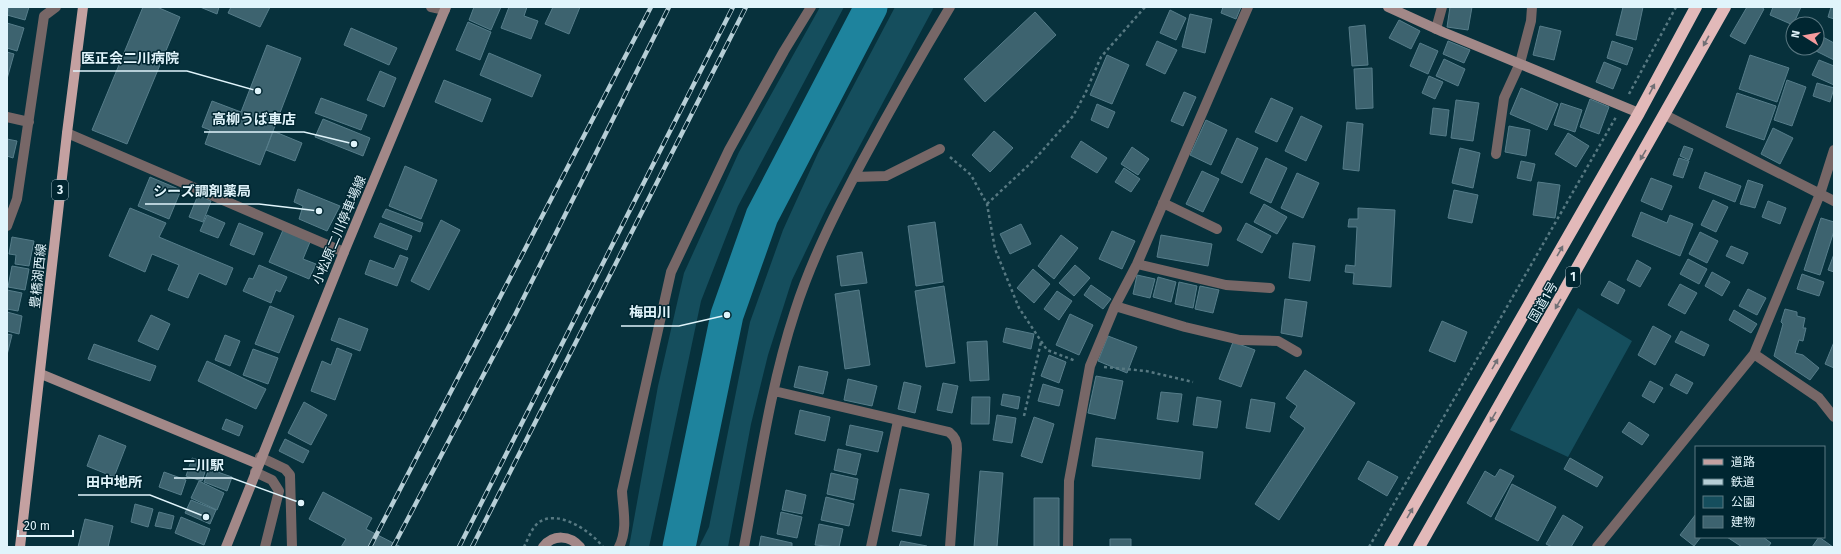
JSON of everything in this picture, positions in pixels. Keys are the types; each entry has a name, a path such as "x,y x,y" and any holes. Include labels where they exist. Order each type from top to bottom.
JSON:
{"highway":[{"name":"国道1号","path":"1390,547 1639,113 1696,7"},
{"name":"国道1号","path":"1419,547 1725,7"}],"main road":[{"name":"豊橋湖西線","path":"20,547 41,374 67,133 83,7"}],"street":[{"path":"7,226 17,199 44,16 56,7"},
{"path":"431,7 446,8"},
{"path":"619,547 623,537 624,524 623,486 671,272 729,150 784,51 811,7"},
{"path":"744,547 774,391 785,345 807,276 837,209 854,177 950,7"},
{"path":"1068,547 1069,481 1090,366 1115,306 1137,264 1248,7"},
{"path":"1388,7 1436,29 1639,113"},
{"path":"1436,29 1442,7"},
{"path":"1496,154 1504,98 1520,63 1531,21 1532,7"},
{"name":"小松原二川停車場線","path":"226,547 344,252 446,8"},
{"path":"1665,115 1834,201"},
{"path":"7,117 29,122"},
{"path":"67,133 344,252"},
{"path":"854,177 886,176 940,149"},
{"path":"1597,547 1754,354 1820,194 1834,150"},
{"path":"1163,203 1217,229"},
{"path":"1137,264 1226,284 1270,288"},
{"path":"1115,306 1185,327 1240,340 1278,340 1297,352"},
{"path":"1754,354 1819,398 1834,417"},
{"path":"41,374 258,464 285,469 290,475 292,547"},
{"path":"774,391 949,432 956,439 957,449 950,547"},
{"path":"871,547 898,421"},
{"path":"258,464 272,480 278,491 265,547"},
{"path":"543,547 552,540 562,537 572,540 580,547"}],"path":[{"path":"987,204 1034,160 1073,116 1085,94 1101,57 1145,7"},
{"path":"1369,547 1622,106 1676,7"},
{"path":"940,149 972,175 987,204 995,249 1018,308 1047,350 1090,366 1146,371 1193,382"},
{"path":"1024,416 1041,342"},
{"path":"524,547 536,526 548,519"}],"green space":[{"path":"820,7 844,7 738,206 701,301 649,547 629,547 658,386 684,273 739,152"},
{"path":"895,7 934,7 826,209 792,280 768,355 751,424 728,547 699,547 709,527 750,322 783,230 818,153"},
{"path":"1578,308 1632,341 1568,457 1510,430"}],"building":[{"path":"9,7 29,7 25,20 7,15"},
{"path":"143,7 157,7 180,17 127,144 92,130"},
{"path":"200,7 219,7 217,14"},
{"path":"231,7 270,7 260,27 228,13"},
{"path":"474,7 501,7 491,30 469,20"},
{"path":"509,7 527,7 524,16 538,21 531,39 501,28"},
{"path":"553,7 580,7 569,34 545,24"},
{"path":"1223,7 1241,7 1236,19 1221,13"},
{"path":"1450,7 1472,7 1468,30 1447,27"},
{"path":"1623,7 1643,7 1636,40 1616,35"},
{"path":"1747,7 1761,7 1764,9 1745,44 1730,36"},
{"path":"1773,7 1801,7 1797,16 1785,16 1785,22 1770,15"},
{"path":"1831,7 1834,7 1834,19 1828,17"},
{"path":"1170,10 1186,18 1176,40 1160,33"},
{"path":"1035,12 1056,35 985,102 964,79"},
{"path":"1190,14 1212,19 1205,53 1182,47"},
{"path":"1399,20 1420,31 1411,49 1389,38"},
{"path":"468,22 491,32 480,60 456,50"},
{"path":"7,23 24,28 17,51 7,48"},
{"path":"1365,25 1368,65 1352,66 1349,27"},
{"path":"1540,26 1561,31 1554,60 1533,55"},
{"path":"351,28 397,48 389,65 344,45"},
{"path":"1825,38 1834,43 1834,60 1825,56"},
{"path":"1157,41 1177,50 1165,74 1146,65"},
{"path":"1448,41 1470,50 1464,63 1443,54"},
{"path":"1612,41 1633,48 1627,65 1607,58"},
{"path":"1420,43 1438,51 1428,74 1410,66"},
{"path":"267,45 301,58 260,165 205,144 210,130 202,127 212,101 241,112"},
{"path":"7,52 14,54 7,79"},
{"path":"489,53 541,75 532,97 480,75"},
{"path":"1107,55 1129,65 1112,104 1090,95"},
{"path":"1750,55 1789,68 1777,102 1739,89"},
{"path":"1444,59 1465,69 1458,86 1436,76"},
{"path":"1819,60 1834,66 1834,85 1812,75"},
{"path":"1604,62 1621,69 1613,89 1596,82"},
{"path":"1372,68 1373,108 1356,109 1354,69"},
{"path":"380,71 396,78 384,107 367,100"},
{"path":"1429,76 1443,82 1435,99 1422,93"},
{"path":"444,80 491,99 482,122 435,102"},
{"path":"1787,80 1806,87 1792,126 1774,120"},
{"path":"1817,83 1834,88 1830,102 1813,96"},
{"path":"1521,88 1558,104 1547,130 1510,114"},
{"path":"1184,92 1196,97 1183,126 1171,121"},
{"path":"1737,93 1776,106 1764,140 1726,127"},
{"path":"321,98 367,115 361,130 315,113"},
{"path":"1271,98 1293,108 1277,142 1255,132"},
{"path":"1590,99 1609,107 1599,134 1580,127"},
{"path":"1456,100 1479,103 1473,141 1451,138"},
{"path":"1561,103 1582,110 1575,132 1554,125"},
{"path":"1097,104 1115,112 1108,128 1091,120"},
{"path":"1433,108 1449,110 1446,136 1430,134"},
{"path":"1301,116 1322,126 1306,161 1285,151"},
{"path":"323,119 370,138 363,156 315,137"},
{"path":"1206,120 1227,130 1211,165 1190,155"},
{"path":"1347,122 1363,124 1359,171 1343,169"},
{"path":"1509,126 1530,130 1526,156 1505,152"},
{"path":"1773,128 1793,138 1780,164 1761,154"},
{"path":"273,131 302,143 295,161 266,150"},
{"path":"994,131 1013,148 990,172 972,155"},
{"path":"1568,133 1589,146 1576,167 1555,154"},
{"path":"1237,138 1258,148 1242,183 1221,173"},
{"path":"7,139 17,141 13,158 7,156"},
{"path":"1081,141 1107,158 1097,173 1071,157"},
{"path":"1684,146 1693,149 1689,160 1680,156"},
{"path":"1132,147 1149,159 1138,175 1121,164"},
{"path":"1460,148 1480,153 1473,188 1452,183"},
{"path":"1266,158 1287,168 1271,203 1250,193"},
{"path":"1679,158 1689,161 1683,178 1673,175"},
{"path":"1521,161 1535,164 1531,181 1517,178"},
{"path":"405,166 437,180 421,219 389,206"},
{"path":"1124,168 1140,179 1131,192 1115,182"},
{"path":"1202,171 1219,179 1203,212 1186,204"},
{"path":"1705,172 1741,186 1735,202 1699,188"},
{"path":"1297,173 1319,183 1303,218 1281,208"},
{"path":"150,177 181,190 169,219 138,206"},
{"path":"1651,178 1672,186 1662,210 1641,201"},
{"path":"1748,180 1763,185 1755,208 1740,204"},
{"path":"1538,182 1560,185 1555,218 1533,215"},
{"path":"298,189 340,206 327,231 299,219 303,206 294,202"},
{"path":"1454,190 1478,195 1472,223 1448,218"},
{"path":"198,195 211,201 203,222 189,217"},
{"path":"1713,200 1728,207 1716,232 1701,225"},
{"path":"1768,201 1786,208 1780,224 1762,217"},
{"path":"1264,204 1287,217 1277,234 1254,222"},
{"path":"130,208 166,223 159,237 233,268 226,285 199,273 188,298 168,290 179,265 152,254 145,272 109,256"},
{"path":"1358,208 1395,210 1391,287 1353,284 1354,273 1345,272 1346,265 1355,266 1357,227 1348,227 1349,219 1358,219"},
{"path":"386,209 423,223 420,232 382,217"},
{"path":"1641,212 1667,223 1670,215 1693,224 1680,256 1632,236"},
{"path":"207,215 225,223 218,238 200,231"},
{"path":"1821,218 1834,222 1834,231 1820,275 1804,270"},
{"path":"441,220 460,230 429,290 411,281"},
{"path":"935,222 943,282 916,286 908,226"},
{"path":"239,223 263,233 254,255 230,245"},
{"path":"380,223 412,236 407,250 374,237"},
{"path":"1246,223 1271,236 1262,253 1237,240"},
{"path":"1021,224 1031,244 1010,254 1000,234"},
{"path":"283,230 310,242 303,259 316,264 309,279 269,262"},
{"path":"1112,231 1135,241 1122,269 1099,259"},
{"path":"1700,232 1718,241 1707,263 1689,254"},
{"path":"1061,235 1078,248 1054,279 1038,266"},
{"path":"1161,235 1212,244 1208,266 1157,257"},
{"path":"12,237 34,241 29,266 15,264 16,255 9,254"},
{"path":"1293,243 1315,246 1310,281 1289,278"},
{"path":"1731,246 1748,253 1743,264 1726,256"},
{"path":"862,252 867,283 841,286 837,256"},
{"path":"1834,254 1834,272 1828,270"},
{"path":"400,255 408,258 397,286 365,274 370,260 394,269"},
{"path":"1688,259 1707,269 1699,284 1680,274"},
{"path":"1637,260 1651,268 1640,287 1627,280"},
{"path":"259,265 287,277 280,292 276,290 271,303 243,291 249,278 253,279"},
{"path":"1075,265 1090,278 1074,296 1059,283"},
{"path":"12,266 29,269 25,290 8,287"},
{"path":"1033,269 1050,284 1034,303 1017,288"},
{"path":"1712,272 1730,282 1722,296 1705,286"},
{"path":"1802,274 1824,282 1819,296 1797,289"},
{"path":"1137,275 1155,279 1150,298 1133,294"},
{"path":"1158,277 1176,282 1171,302 1153,297"},
{"path":"1609,281 1625,290 1618,304 1601,295"},
{"path":"1179,282 1197,286 1193,308 1175,304"},
{"path":"1680,284 1697,293 1685,314 1668,305"},
{"path":"1091,285 1111,299 1103,309 1084,295"},
{"path":"944,286 955,363 926,367 915,291"},
{"path":"1200,286 1219,290 1213,313 1195,309"},
{"path":"1748,289 1766,298 1757,315 1739,306"},
{"path":"7,290 22,293 18,311 7,309"},
{"path":"859,290 870,365 845,369 835,294"},
{"path":"1057,291 1072,301 1059,320 1044,309"},
{"path":"1285,299 1307,302 1302,337 1281,333"},
{"path":"270,306 294,316 279,353 255,344"},
{"path":"1785,309 1797,312 1797,316 1805,318 1803,328 1806,328 1803,341 1799,340 1795,353 1803,355 1819,368 1810,380 1774,356 1783,324 1781,322"},
{"path":"1734,310 1757,324 1751,333 1729,320"},
{"path":"7,312 22,316 19,334 7,331"},
{"path":"1070,314 1093,325 1079,355 1056,345"},
{"path":"151,315 170,324 158,350 138,341"},
{"path":"339,318 368,329 360,351 331,340"},
{"path":"1442,321 1467,332 1455,362 1429,351"},
{"path":"1653,326 1671,336 1655,365 1638,355"},
{"path":"1006,328 1034,334 1031,349 1003,342"},
{"path":"1681,331 1709,345 1704,356 1675,342"},
{"path":"7,334 12,335 7,355"},
{"path":"225,335 240,341 230,366 215,360"},
{"path":"1108,336 1137,347 1127,373 1098,361"},
{"path":"987,341 989,380 970,381 967,342"},
{"path":"1233,342 1255,350 1241,387 1219,379"},
{"path":"1834,342 1834,368 1825,364"},
{"path":"94,344 156,366 150,381 88,359"},
{"path":"337,348 352,354 335,400 311,391 322,361 331,365"},
{"path":"253,349 278,358 268,384 243,375"},
{"path":"1049,355 1066,362 1059,383 1041,376"},
{"path":"207,361 266,389 256,409 198,381"},
{"path":"799,366 828,372 823,394 794,387"},
{"path":"1305,370 1355,403 1279,520 1255,504 1305,428 1290,417 1297,406 1286,398"},
{"path":"1676,374 1693,383 1687,394 1670,385"},
{"path":"1096,376 1123,381 1115,419 1088,413"},
{"path":"848,379 877,386 872,406 844,400"},
{"path":"1650,381 1663,388 1654,403 1642,396"},
{"path":"904,382 921,386 915,413 898,409"},
{"path":"943,383 958,386 952,413 937,410"},
{"path":"1043,384 1063,390 1059,406 1038,401"},
{"path":"1161,392 1182,394 1178,422 1157,419"},
{"path":"1003,394 1020,397 1018,409 1001,405"},
{"path":"972,397 990,397 989,424 971,424"},
{"path":"1197,397 1221,401 1217,428 1193,425"},
{"path":"1251,399 1275,403 1270,432 1246,428"},
{"path":"304,402 327,415 311,445 288,433"},
{"path":"800,410 830,417 825,441 795,434"},
{"path":"997,415 1016,418 1012,443 993,440"},
{"path":"1034,417 1054,424 1042,463 1021,456"},
{"path":"226,419 243,426 239,436 222,429"},
{"path":"1629,422 1649,435 1642,445 1622,432"},
{"path":"850,425 883,432 878,452 846,445"},
{"path":"99,435 126,446 114,477 87,466"},
{"path":"1096,438 1203,452 1200,479 1092,466"},
{"path":"285,439 309,451 303,463 279,451"},
{"path":"838,449 861,454 856,475 834,470"},
{"path":"192,458 208,463 202,481 186,476"},
{"path":"1570,458 1603,477 1597,487 1564,469"},
{"path":"1368,461 1398,477 1387,496 1358,479"},
{"path":"209,469 232,477 227,491 204,482"},
{"path":"1500,469 1514,476 1491,517 1467,503 1485,471 1495,477"},
{"path":"980,471 1003,473 997,547 974,547"},
{"path":"164,472 186,480 181,495 159,487"},
{"path":"831,473 858,479 854,500 827,494"},
{"path":"199,481 224,493 217,510 191,498"},
{"path":"1512,484 1556,507 1538,541 1495,519"},
{"path":"900,489 929,494 921,536 892,531"},
{"path":"786,490 806,495 802,514 782,510"},
{"path":"323,492 372,518 366,529 401,547 341,547 346,539 309,519"},
{"path":"826,497 854,504 849,526 821,520"},
{"path":"1034,498 1059,498 1059,547 1034,547"},
{"path":"191,500 216,510 210,524 185,513"},
{"path":"135,504 153,509 148,527 131,522"},
{"path":"159,512 174,516 171,529 155,526"},
{"path":"781,512 802,517 797,538 777,534"},
{"path":"1563,515 1583,527 1571,547 1552,547 1546,544"},
{"path":"1695,515 1695,538 1700,538 1694,546 1680,535"},
{"path":"181,517 210,529 204,545 175,533"},
{"path":"85,519 113,526 108,547 78,547"},
{"path":"819,524 843,529 839,547 815,545"},
{"path":"761,536 792,543 792,547 759,547"},
{"path":"1728,538 1764,538 1771,543 1768,547 1742,547"},
{"path":"1818,538 1820,538 1833,547 1812,547"},
{"path":"1110,539 1131,539 1131,547 1110,547"},
{"path":"901,541 927,546 927,547 899,547"}],"waterway":[{"path":"679,547 727,315 762,216 871,7"}],"railway":[{"path":"370,547 651,7"},
{"path":"393,547 516,313 669,7"},
{"path":"459,547 733,7"},
{"path":"472,547 746,7"}],"place":[{"name":"医正会二川病院","path":"258,91"},
{"name":"高柳うば車店","path":"354,144"},
{"name":"シーズ調剤薬局","path":"319,211"},
{"name":"梅田川","path":"727,315"},
{"name":"二川駅","path":"301,503"},
{"name":"田中地所","path":"206,517"}]}
